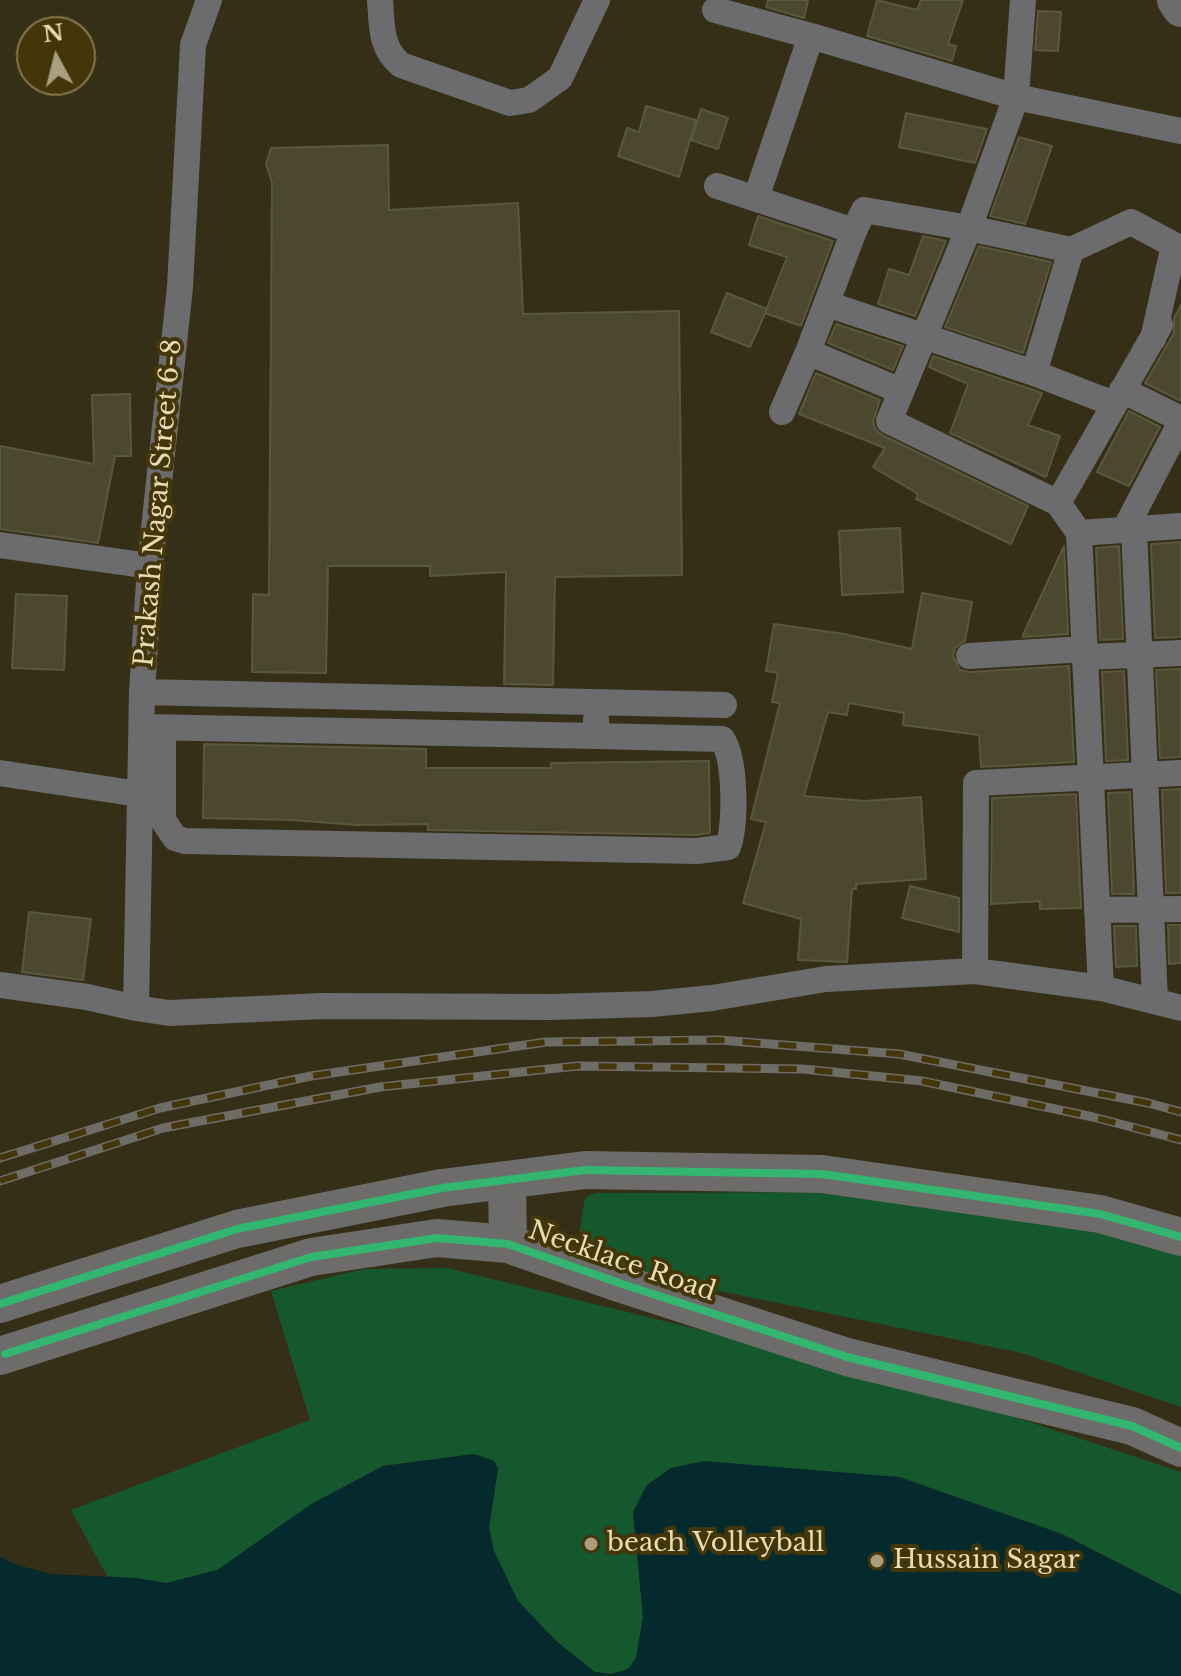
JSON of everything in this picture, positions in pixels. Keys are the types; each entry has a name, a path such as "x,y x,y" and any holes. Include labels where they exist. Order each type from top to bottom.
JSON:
{"main road":[{"path":"1176,0 1181,8"},
{"name":"Necklace Road","path":"0,1304 237,1229 442,1188 585,1170 822,1174 1100,1214 1181,1237"},
{"path":"507,1180 508,1244"},
{"name":"Necklace Road","path":"3,1355 311,1257 437,1238 508,1244 847,1357 1132,1426 1181,1448"}],"street":[{"name":"Prakash Nagar Street 6-8","path":"136,1008 139,794 152,727 142,692 150,566 180,287 193,45 209,0"},
{"path":"380,0 383,40 391,56 401,65 510,103 529,100 560,78 597,0"},
{"path":"1023,0 1016,97 969,228 889,421 1058,503 1079,533 1101,988"},
{"path":"715,10 1016,97 1181,131"},
{"path":"756,198 811,36"},
{"path":"717,186 854,231"},
{"path":"782,412 864,210 1071,250 1131,222 1174,245 1153,339"},
{"path":"1034,373 1071,250"},
{"path":"1058,503 1181,285"},
{"path":"827,304 1034,373 1118,397 1181,421 1130,529 1147,774 1155,1000"},
{"path":"808,352 901,391"},
{"path":"1079,533 1181,526"},
{"path":"0,545 150,566"},
{"path":"969,656 1181,653"},
{"path":"142,692 724,705"},
{"path":"594,703 597,736"},
{"path":"152,727 597,736 722,739 730,764 732,794 732,826 728,847 697,851 185,841 175,838 163,820 152,727"},
{"path":"0,773 139,794"},
{"path":"975,971 976,783 1181,773"},
{"path":"1097,910 1181,909"},
{"path":"0,985 169,1013 323,1006 652,1004 712,998 826,979 975,971 1101,988 1181,1008"}],"green space":[{"path":"878,1192 928,1198 1181,1249 1181,1407 1022,1353 661,1279 577,1249 585,1198 596,1193"},
{"path":"447,1268 897,1378 1181,1472 1181,1595 1062,1534 899,1477 671,1468 647,1485 633,1512 643,1617 636,1658 628,1669 611,1674 595,1672 556,1641 518,1601 493,1551 489,1527 498,1469 494,1461 474,1454 383,1466 217,1570 167,1583 107,1576 71,1510 310,1420 271,1291 364,1269"}],"water":[{"name":"Hussain Sagar","path":"474,1454 494,1461 498,1469 489,1527 494,1551 518,1601 556,1641 595,1672 611,1674 628,1669 636,1658 643,1617 633,1512 647,1485 671,1468 704,1461 899,1477 1062,1534 1181,1595 1181,1676 0,1676 0,1557 51,1574 136,1578 167,1583 217,1570 311,1504 383,1466"}],"building":[{"path":"768,0 808,0 804,18 766,7"},
{"path":"877,0 917,10 921,0 963,0 948,44 956,46 952,61 867,36"},
{"path":"1038,11 1061,12 1058,51 1035,50"},
{"path":"646,106 696,120 679,177 618,156 627,128 639,132"},
{"path":"701,109 728,118 718,149 691,140"},
{"path":"906,113 987,129 975,163 899,147"},
{"path":"1019,137 1052,146 1025,224 990,216"},
{"path":"388,145 389,210 518,203 523,314 679,311 682,575 555,577 553,685 504,684 506,572 430,576 430,566 328,566 326,673 252,672 253,594 269,595 272,183 266,164 271,148"},
{"path":"758,216 833,241 801,326 765,313 787,257 749,245"},
{"path":"923,236 946,241 915,316 878,304 889,269 909,275"},
{"path":"979,246 1051,262 1023,353 945,327"},
{"path":"727,293 767,309 750,347 711,332"},
{"path":"1181,305 1181,401 1145,383 1174,333 1174,318"},
{"path":"836,324 903,346 893,370 828,343"},
{"path":"933,356 1042,393 1028,425 1060,436 1046,477 950,433 968,384 929,367"},
{"path":"816,373 880,400 873,422 882,435 1028,506 1011,544 916,499 918,494 873,467 885,448 799,414"},
{"path":"130,394 131,456 115,456 98,543 0,529 0,446 94,464 92,395"},
{"path":"1129,411 1160,427 1129,486 1097,472"},
{"path":"900,528 903,592 842,595 839,531"},
{"path":"1181,542 1181,637 1155,638 1151,544"},
{"path":"1064,546 1068,634 1023,637 1023,635"},
{"path":"1119,546 1123,639 1100,640 1096,548"},
{"path":"922,593 972,602 965,641 955,648 953,656 960,670 1069,666 1074,762 981,767 979,735 903,725 904,713 849,703 847,715 828,712 804,796 864,801 921,797 926,879 856,884 856,889 852,889 847,962 798,960 801,919 743,903 766,822 751,819 780,703 772,702 778,673 766,671 774,624 844,634 912,649"},
{"path":"16,594 67,596 64,670 12,668"},
{"path":"1181,669 1181,757 1160,758 1156,670"},
{"path":"1124,671 1128,760 1106,761 1102,672"},
{"path":"204,744 426,749 426,768 551,768 551,763 709,761 710,833 428,830 428,824 357,825 203,818"},
{"path":"1181,789 1181,893 1166,893 1162,790"},
{"path":"1130,792 1134,894 1112,894 1108,793"},
{"path":"1076,794 1081,908 1040,909 1040,901 991,904 992,798"},
{"path":"910,886 959,898 959,932 902,918"},
{"path":"29,912 91,919 83,980 22,972"},
{"path":"1168,925 1181,925 1181,963 1169,964"},
{"path":"1114,926 1136,926 1137,966 1116,967"}],"railway":[{"path":"0,1158 160,1108 311,1076 546,1042 719,1040 899,1054 1181,1112"},
{"path":"0,1181 163,1128 380,1087 577,1066 803,1069 922,1081 1093,1117 1181,1140"}],"cycle path":[{"path":"0,1304 237,1229 442,1188 585,1170 822,1174 1100,1214 1181,1237"},
{"path":"5,1354 311,1257 437,1238 508,1244 847,1357 1132,1426 1181,1448"}],"place":[{"name":"beach Volleyball","path":"591,1544"},
{"name":"Hussain Sagar","path":"877,1561"}]}
